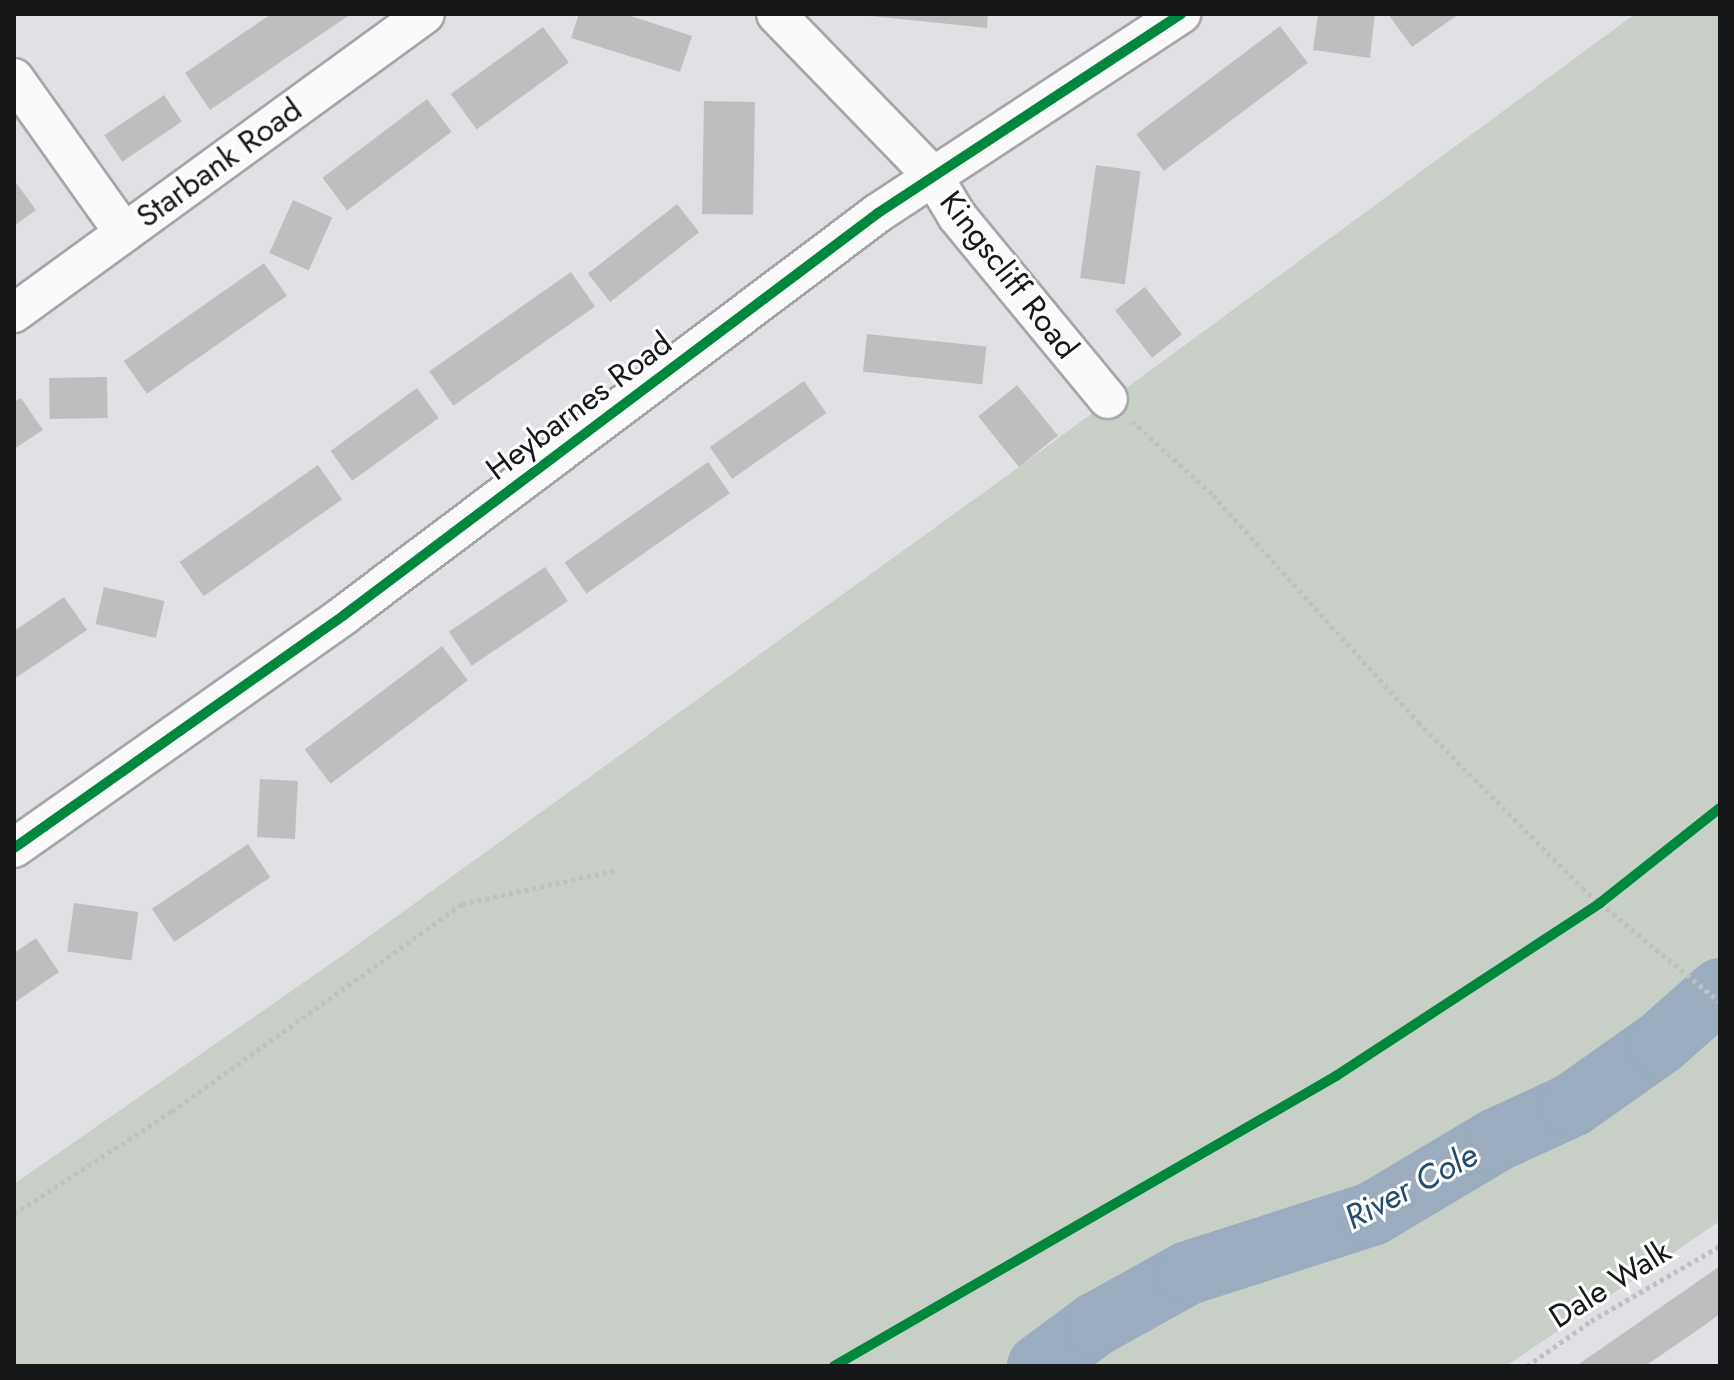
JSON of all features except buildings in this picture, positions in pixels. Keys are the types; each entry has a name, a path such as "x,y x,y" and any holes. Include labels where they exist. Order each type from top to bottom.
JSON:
{"street":[{"name":"Starbank Road","path":"14,313 425,14"},
{"name":"Kingscliff Road","path":"776,14 933,176 957,216 1108,399"},
{"name":"Heybarnes Road","path":"14,848 344,615 878,213 1181,14"},
{"path":"14,78 124,233"}],"path":[{"path":"1108,399 1213,495 1418,722 1582,888 1720,1002"},
{"path":"14,1214 172,1111 462,904 616,870"}],"shaded area":[{"path":"1635,14 1720,14 1720,1221 1506,1366 14,1366 14,1184 346,953 1019,467"}],"waterway":[{"name":"River Cole","path":"1039,1366 1096,1324 1188,1273 1372,1214 1496,1140 1572,1105 1660,1043 1720,990"}],"cycle path":[{"path":"14,848 344,615 878,213 1181,14"},
{"path":"834,1366 1336,1076 1600,903 1720,808"}]}
